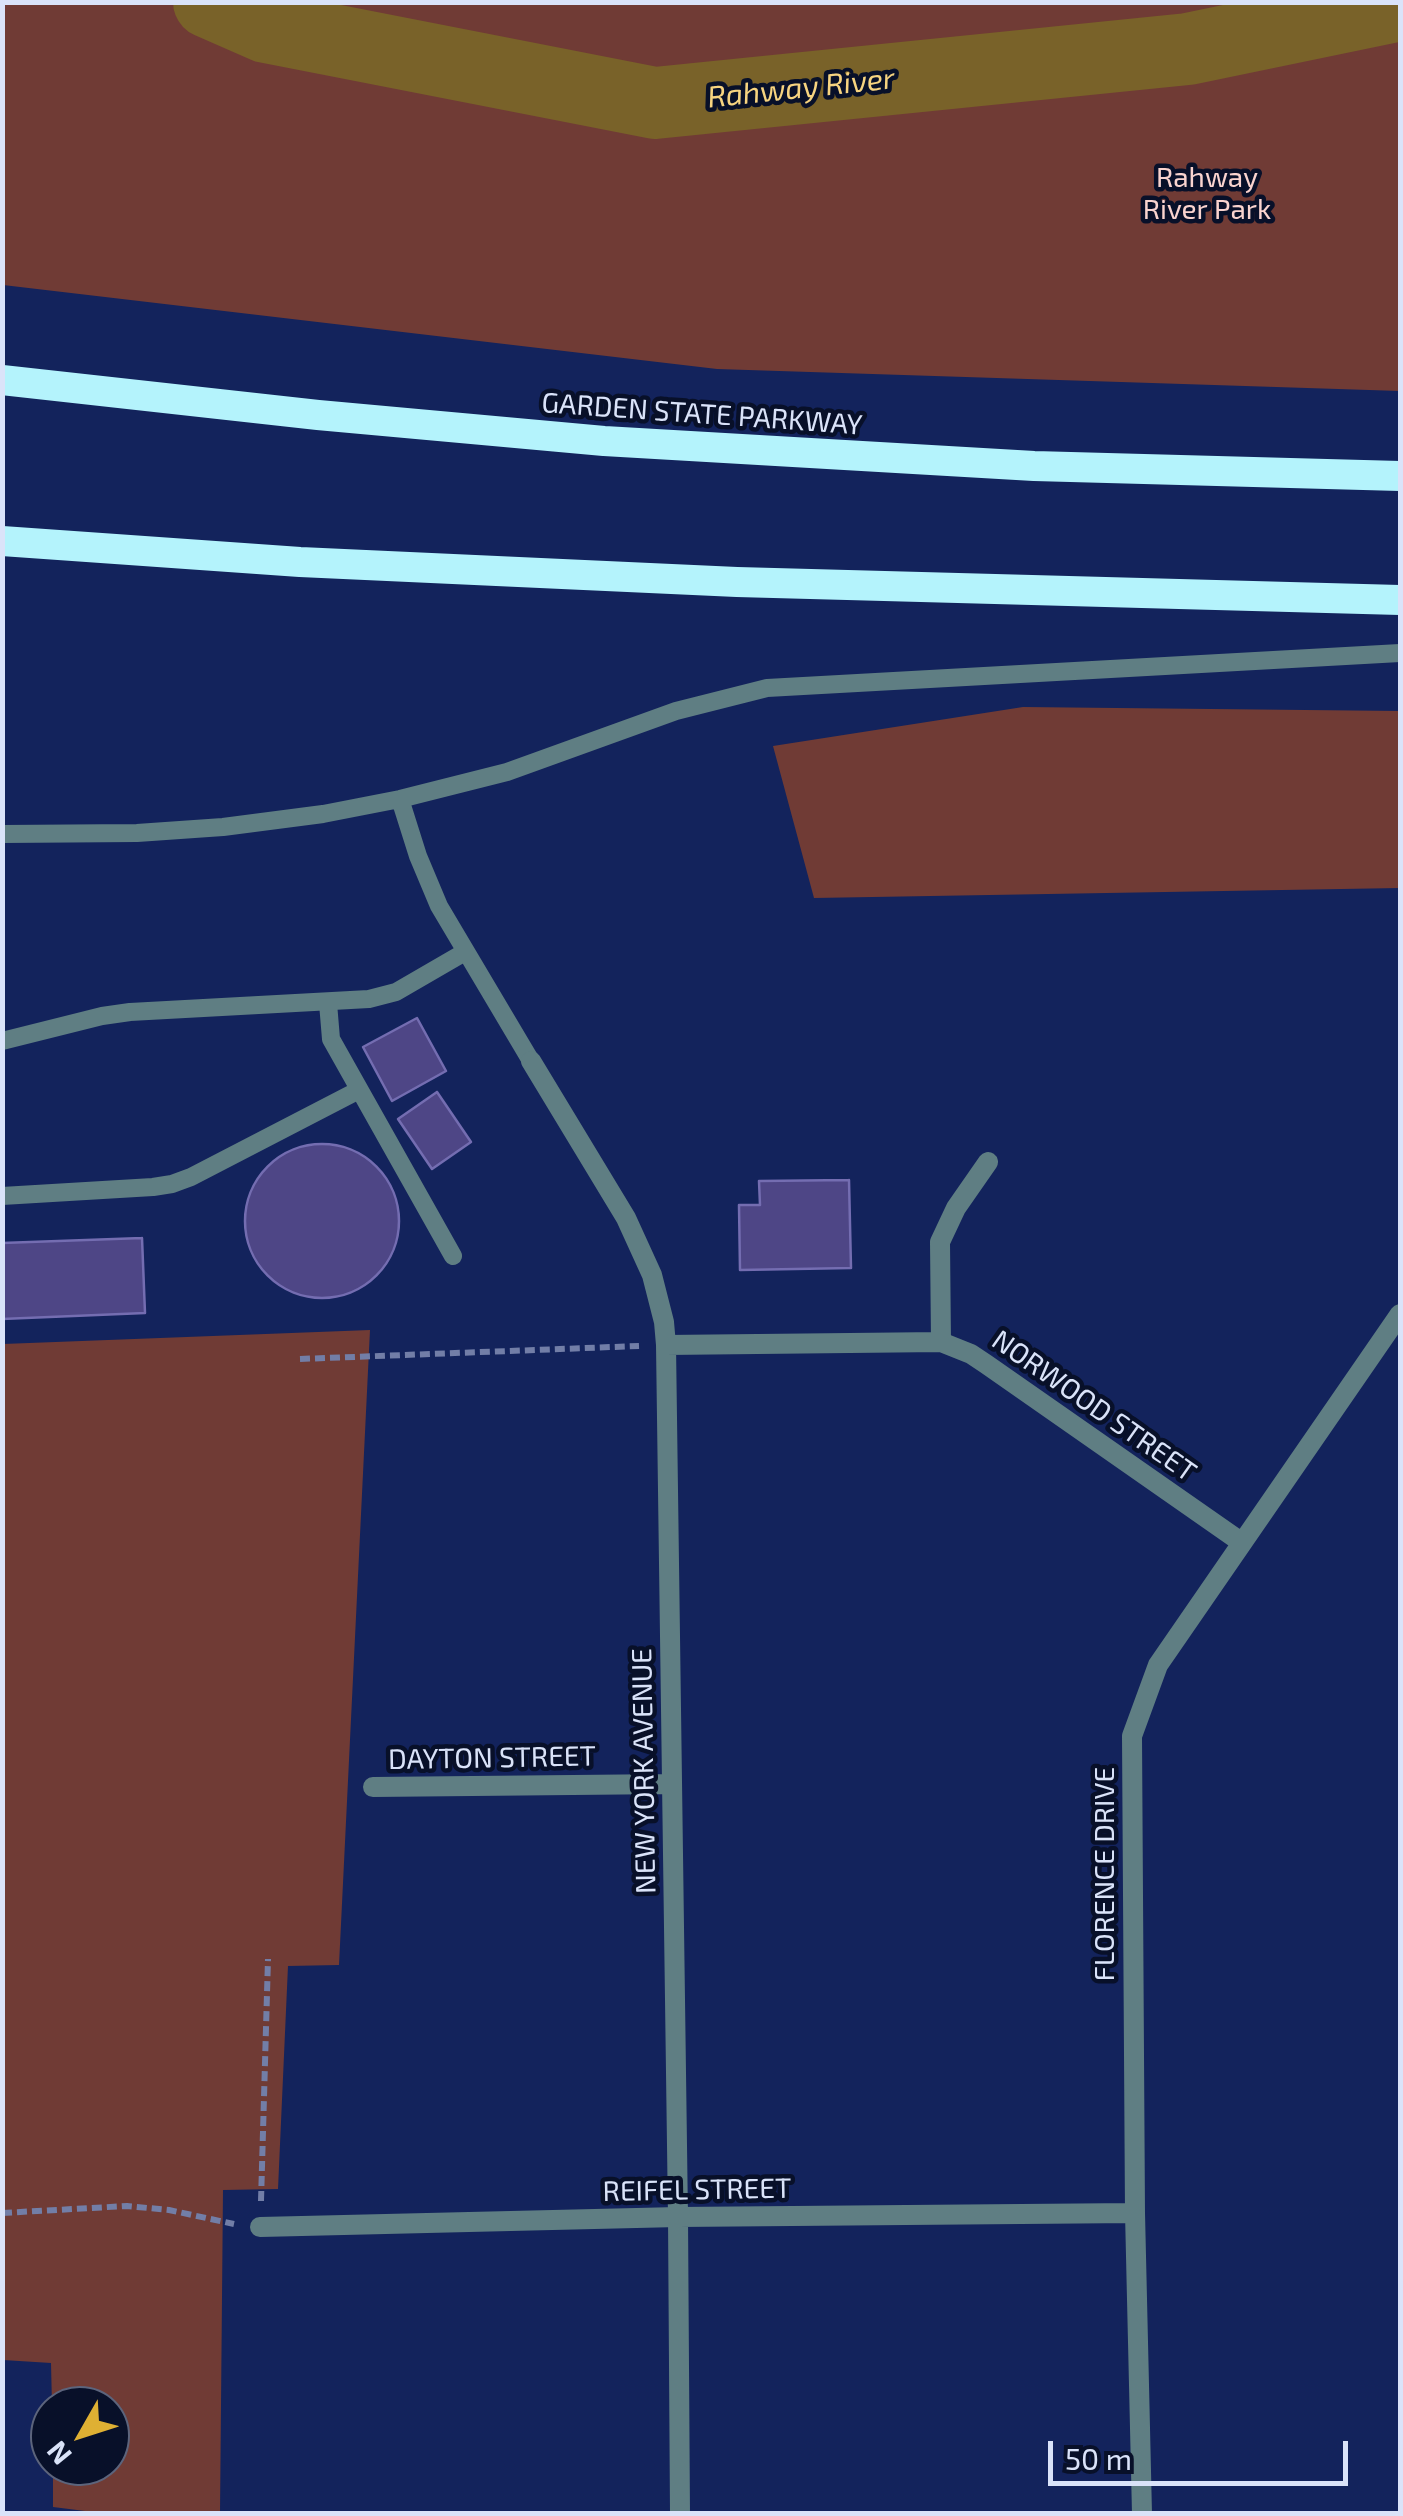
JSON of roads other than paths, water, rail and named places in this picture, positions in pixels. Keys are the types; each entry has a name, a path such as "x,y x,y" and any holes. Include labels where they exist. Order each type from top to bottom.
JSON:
{"highway":[{"name":"GARDEN STATE PARKWAY","path":"2,380 622,443 1034,466 1400,476"},
{"path":"2,541 282,560 718,581 1400,600"}],"street":[{"name":"NEW YORK AVENUE","path":"531,1061 640,1246 659,1299 666,1344 680,2514"},
{"path":"941,1342 940,1242 956,1208 988,1162"},
{"name":"FLORENCE DRIVE","path":"1142,2514 1135,2213 1132,1736 1158,1665 1400,1314"},
{"name":"NORWOOD STREET","path":"666,1344 941,1342 971,1354 1241,1542"},
{"name":"DAYTON STREET","path":"373,1787 672,1784"},
{"name":"REIFEL STREET","path":"260,2227 678,2216 1135,2213"}],"lane":[{"path":"2,834 223,827 323,814 507,772 690,706 767,688 1400,653"},
{"path":"400,799 438,906 531,1061"},
{"path":"2,1041 130,1012 369,999 396,992 465,952"},
{"path":"328,1003 331,1039 453,1256"},
{"path":"2,1196 172,1184 359,1090"}],"waterway":[{"name":"Rahway River","path":"209,2 266,27 655,103 1188,49 1400,5"}],"park label":[{"name":"Rahway River Park","path":"1207,194"}]}
